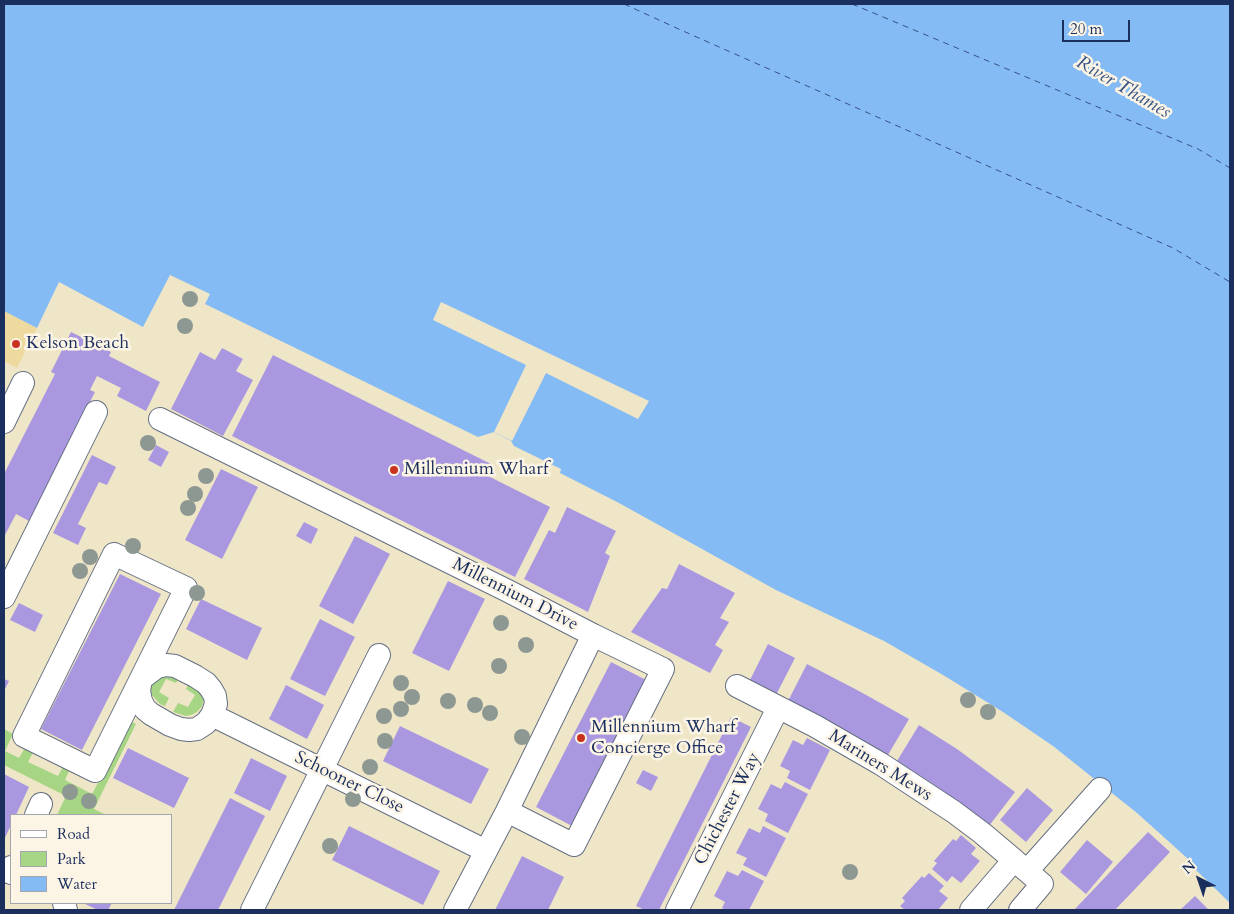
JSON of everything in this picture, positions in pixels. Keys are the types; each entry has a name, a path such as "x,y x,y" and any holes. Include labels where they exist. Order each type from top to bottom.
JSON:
{"street":[{"path":"4,422 23,383"},
{"path":"4,597 96,412"},
{"name":"Millennium Drive","path":"160,418 593,634 455,910"},
{"path":"141,680 139,691 145,709 150,714 170,725 181,729 197,729 206,723 212,715 216,704 212,688 175,666 166,665 157,667 141,680 95,771 24,736 114,554 186,588 141,680"},
{"path":"506,811 574,845 663,669 593,634"},
{"path":"252,910 379,655"},
{"name":"Mariners Mews","path":"737,686 815,726 886,767 982,833 1042,884 1020,910"},
{"name":"Chichester Way","path":"677,910 778,708"},
{"name":"Schooner Close","path":"212,715 486,851"},
{"path":"971,910 1021,866 1100,789"}],"green space":[{"path":"158,674 180,676 176,683 166,679 159,692 169,698 165,706 160,704 151,694 153,680"},
{"path":"190,681 196,685 204,699 202,706 191,715 186,716 173,712 178,703 188,707 195,695 186,689"},
{"path":"130,721 136,724 94,809 104,814 57,814 66,796 4,765 4,729 13,734 5,751 19,758 27,744 35,749 28,762 58,776 65,763 71,767 65,780 92,794"}],"sand":[{"name":"Kelson Beach","path":"4,311 37,328 17,368 4,361"}],"water":[{"name":"River Thames","path":"4,4 1230,4 1230,903 1196,870 1197,867 1137,813 1053,746 943,675 884,641 776,590 619,503 560,473 561,469 514,446 511,441 494,432 478,437 205,304 210,294 170,275 143,327 59,282 37,328 4,311"}],"pier":[{"path":"441,302 649,401 638,419 546,373 512,441 494,432 526,365 433,320"}],"building":[{"path":"71,332 111,352 109,356 160,382 146,411 117,396 121,388 97,376 90,390 95,392 29,521 16,514 4,537 4,474 55,374 51,372"},
{"path":"222,348 243,359 236,371 253,380 223,436 171,409 200,352 215,360"},
{"name":"Millennium Wharf","path":"273,355 491,464 486,475 550,507 515,577 232,436"},
{"path":"156,445 169,452 161,467 148,460"},
{"path":"92,455 116,467 107,485 99,482 78,524 86,528 78,545 53,533"},
{"path":"221,469 258,487 222,559 185,540"},
{"path":"567,507 616,531 605,553 610,556 588,612 524,579 549,530 555,533"},
{"path":"304,522 318,529 311,544 296,536"},
{"path":"355,536 390,554 353,624 319,606"},
{"path":"679,564 735,593 720,618 729,622 715,645 723,650 710,673 631,632 662,588 667,589"},
{"path":"120,574 161,594 82,750 41,729"},
{"path":"448,581 485,599 449,671 412,653"},
{"path":"201,599 262,628 247,660 186,629"},
{"path":"19,603 43,615 35,632 10,620"},
{"path":"320,619 355,637 325,696 290,679"},
{"path":"768,644 795,658 776,695 749,682"},
{"path":"611,662 648,681 572,826 536,807"},
{"path":"807,664 909,719 888,755 788,701"},
{"path":"4,679 9,681 4,691"},
{"path":"286,685 324,705 307,739 269,719"},
{"path":"731,717 751,727 659,910 645,910 636,906"},
{"path":"919,725 957,749 1015,792 989,826 933,784 897,761"},
{"path":"400,726 489,769 471,804 383,761"},
{"path":"807,738 830,750 810,790 787,778 790,771 780,766 793,740 803,745"},
{"path":"128,748 189,778 174,808 113,778"},
{"path":"251,758 287,776 270,811 234,793"},
{"path":"643,770 658,777 651,791 636,783"},
{"path":"4,774 29,787 16,814 10,814 10,827 4,840"},
{"path":"785,782 808,794 788,833 765,821 768,814 758,809 771,784 781,789"},
{"path":"1027,788 1053,810 1026,842 1000,820"},
{"path":"230,798 265,816 218,910 174,910"},
{"path":"349,826 440,871 423,905 332,860"},
{"path":"763,826 786,838 766,877 743,865 747,858 736,853 749,828 760,833"},
{"path":"1148,832 1170,852 1136,888 1115,910 1074,910"},
{"path":"961,835 976,848 971,854 980,861 961,883 952,876 947,882 932,869 937,863 934,861 953,839 956,841"},
{"path":"1087,840 1113,862 1086,894 1060,872"},
{"path":"522,856 564,877 548,910 495,910"},
{"path":"742,870 764,881 749,910 725,910 722,908 725,902 714,896 727,871 738,876"},
{"path":"929,873 944,886 939,891 948,898 938,910 905,910 900,906 905,901 902,898 922,876 924,878"},
{"path":"1195,896 1209,910 1180,910"},
{"path":"85,904 111,904 108,910 98,910"}],"ferry route":[{"path":"624,4 1173,248 1230,282"},
{"path":"852,4 1198,149 1230,168"}],"place":[{"name":"Kelson Beach","path":"16,344"},
{"name":"Millennium Wharf","path":"394,470"},
{"name":"Millennium Wharf Concierge Office","path":"581,738"}]}
